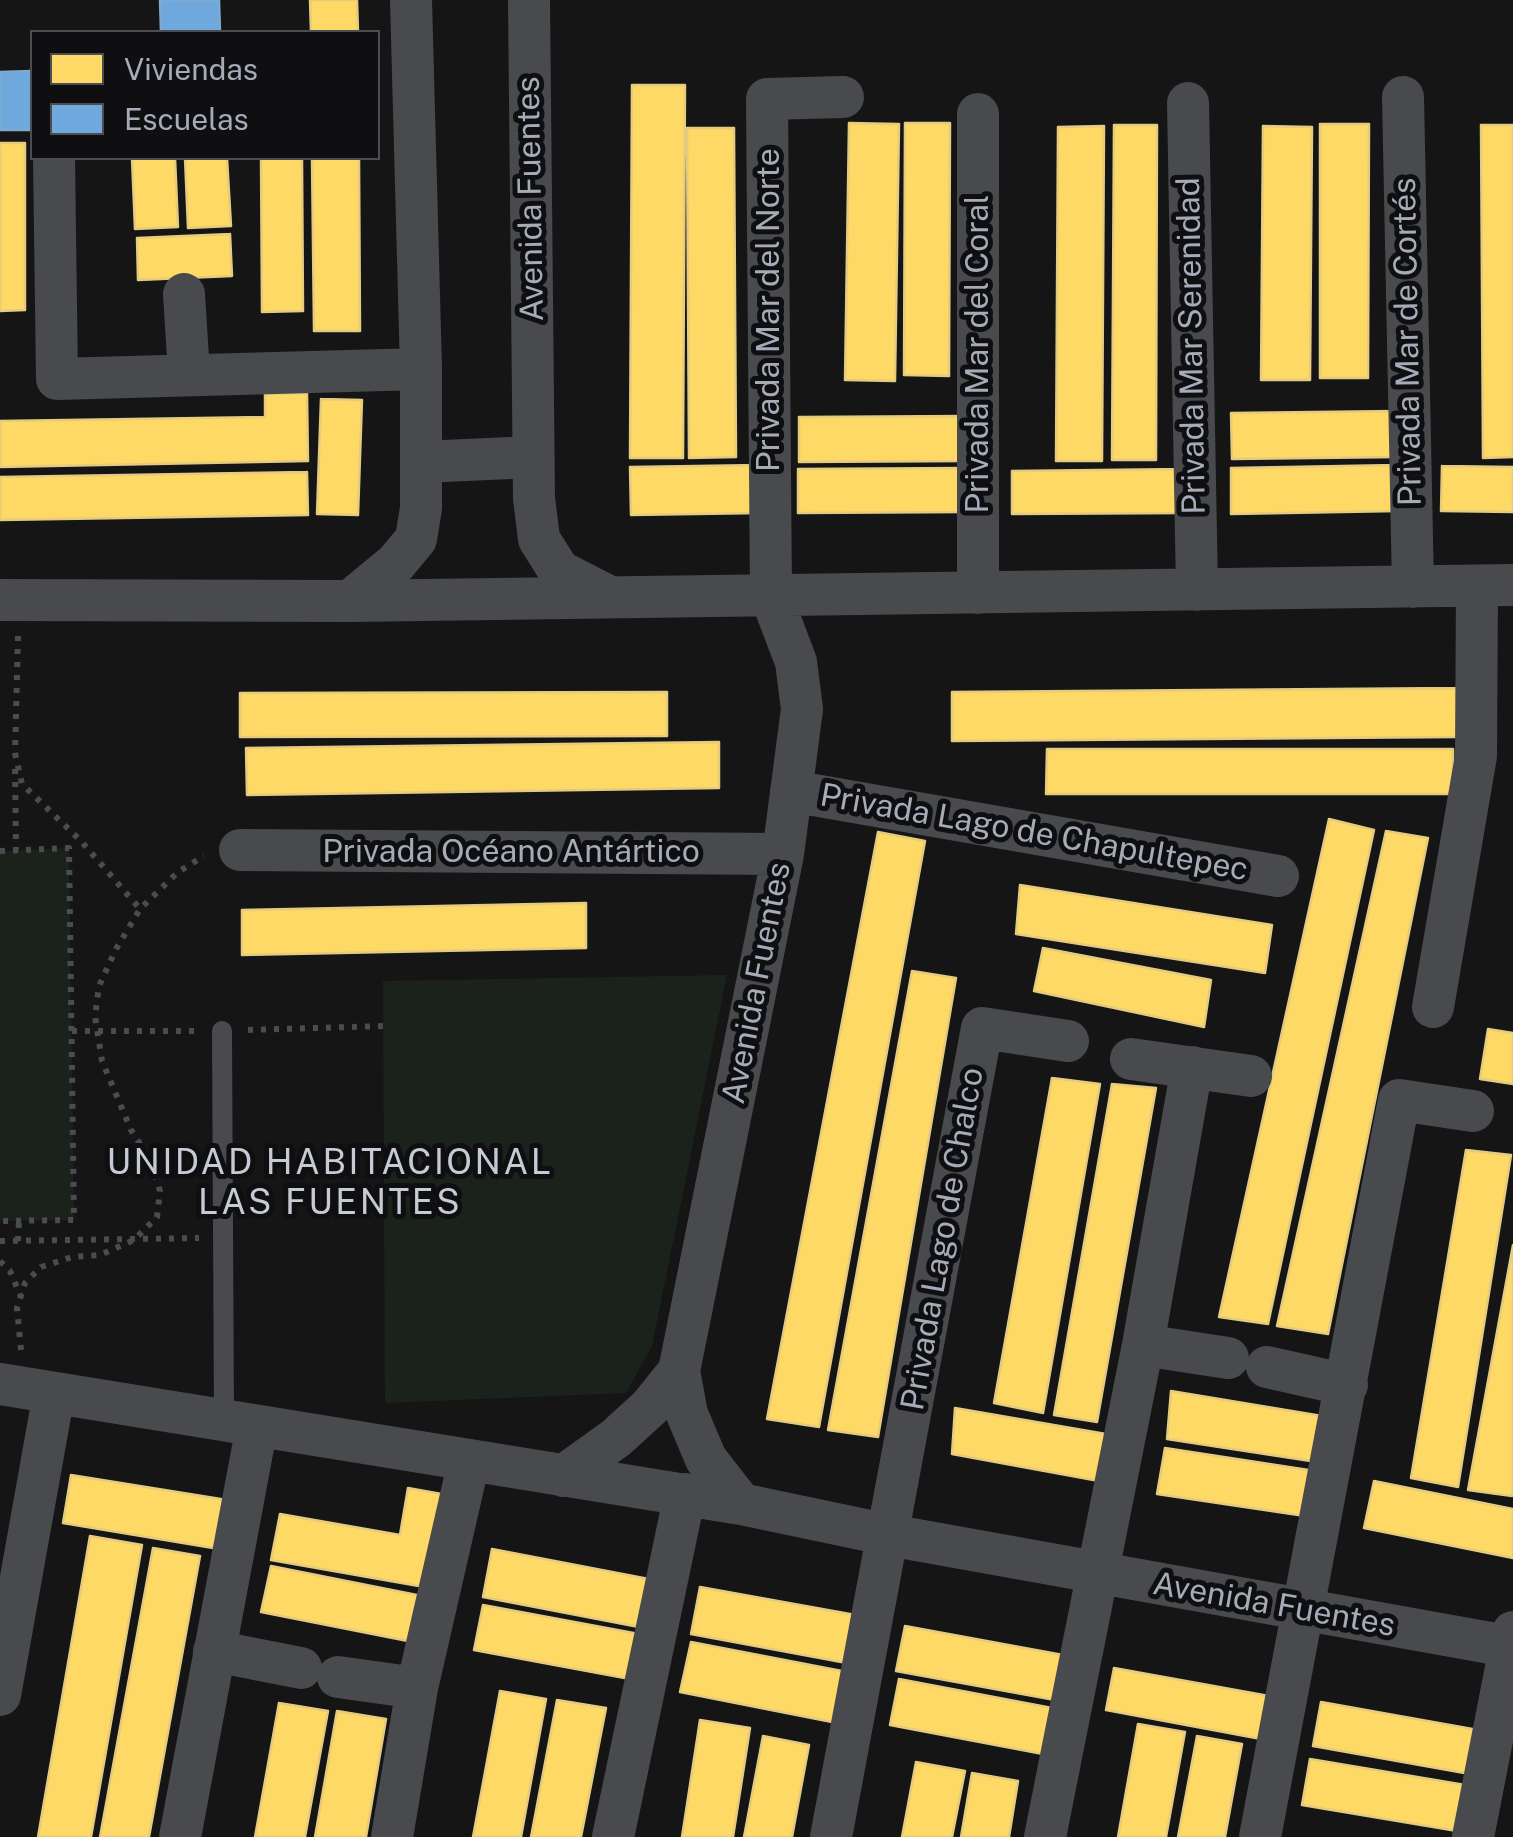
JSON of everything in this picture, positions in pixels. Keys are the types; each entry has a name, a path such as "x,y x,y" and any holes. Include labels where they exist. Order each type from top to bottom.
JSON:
{"street":[{"path":"350,602 396,563 416,539 421,508 411,0"},
{"name":"Avenida Fuentes","path":"529,0 533,457 539,539 559,571 613,598"},
{"name":"Privada Mar de Cortés","path":"1403,96 1413,588"},
{"name":"Privada Mar del Norte","path":"771,596 767,99 842,97"},
{"name":"Privada Mar Serenidad","path":"1188,103 1197,590"},
{"name":"Privada Mar del Coral","path":"978,114 978,593"},
{"path":"54,160 58,379 421,368"},
{"path":"184,294 189,374"},
{"path":"421,462 533,457"},
{"path":"1433,1007 1476,756 1495,586"},
{"name":"Avenida Fuentes","path":"9,600 350,602 1495,586"},
{"name":"Avenida Fuentes","path":"741,1504 706,1459 688,1414 679,1371 782,854 802,709 796,662 771,596"},
{"name":"Privada Lago de Chapultepec","path":"791,790 1278,876"},
{"name":"Privada Océano Antártico","path":"240,850 782,854"},
{"name":"Privada Lago de Chalco","path":"888,1535 982,1028 1068,1041"},
{"path":"1131,1059 1251,1076"},
{"path":"1044,1837 1142,1345 1192,1067"},
{"path":"1260,1837 1399,1100 1474,1111"},
{"path":"1142,1345 1247,1362 1347,1385"},
{"name":"Avenida Fuentes","path":"563,1476 616,1438 650,1407 679,1371"},
{"path":"0,1695 26,1388"},
{"name":"Avenida Fuentes","path":"26,1388 685,1494 1098,1573 1512,1642"},
{"path":"180,1837 214,1651 240,1423"},
{"path":"392,1837 417,1688 469,1461"},
{"path":"613,1837 685,1494"},
{"path":"831,1837 888,1535"},
{"path":"1473,1837 1512,1642"},
{"path":"214,1651 417,1688"}],"lane":[{"path":"222,1031 222,1237 240,1423"}],"path":[{"path":"9,600 16,850"},
{"path":"15,753 22,784 81,841 140,909"},
{"path":"0,851 70,848 74,1201 74,1220 0,1221"},
{"path":"26,1388 17,1308 25,1283 41,1267 72,1257 100,1254 134,1240 157,1217 160,1191 151,1161 130,1130 102,1060 95,1016 98,986 140,909 178,872 206,855 240,850"},
{"path":"18,1241 19,1221"},
{"path":"0,1241 222,1237"},
{"path":"0,1261 10,1271 20,1297"}],"shaded area":[{"path":"69,848 74,1220 0,1221 0,851"},
{"path":"727,975 652,1346 626,1393 385,1403 383,981"}],"building: Viviendas":[{"path":"310,0 357,0 358,30 311,30"},
{"path":"632,85 685,85 683,458 630,458"},
{"path":"849,123 899,124 895,381 845,380"},
{"path":"905,123 950,123 949,376 904,375"},
{"path":"1320,124 1369,124 1368,378 1320,378"},
{"path":"1114,125 1157,125 1156,460 1112,460"},
{"path":"1481,125 1513,125 1513,457 1483,458"},
{"path":"1104,126 1102,461 1056,461 1058,127"},
{"path":"1263,126 1312,127 1310,380 1261,380"},
{"path":"687,128 734,128 736,457 689,458"},
{"path":"0,143 25,143 25,310 0,311"},
{"path":"132,160 175,160 178,227 135,229"},
{"path":"185,160 227,160 231,226 188,228"},
{"path":"261,160 302,160 303,311 262,312"},
{"path":"312,160 359,160 360,331 314,331"},
{"path":"230,234 232,276 138,280 137,238"},
{"path":"307,393 308,461 0,467 0,421 265,417 265,394"},
{"path":"321,399 362,400 358,515 317,514"},
{"path":"1398,411 1398,457 1232,459 1231,413"},
{"path":"966,416 966,461 799,462 799,417"},
{"path":"761,465 761,513 631,515 630,467"},
{"path":"1397,465 1398,511 1231,514 1231,468"},
{"path":"1442,466 1513,467 1513,512 1441,511"},
{"path":"966,468 966,512 798,513 798,469"},
{"path":"1185,469 1186,513 1012,514 1012,471"},
{"path":"307,472 308,515 0,520 0,477"},
{"path":"1456,688 1457,737 952,741 952,692"},
{"path":"667,692 667,736 240,737 240,693"},
{"path":"719,742 719,788 247,795 246,748"},
{"path":"1047,749 1453,749 1453,794 1046,794"},
{"path":"1329,819 1374,830 1268,1324 1219,1317"},
{"path":"1386,831 1428,838 1328,1334 1277,1326"},
{"path":"878,832 925,841 819,1427 767,1419"},
{"path":"1020,885 1272,925 1265,973 1016,934"},
{"path":"586,903 586,948 242,955 242,910"},
{"path":"1043,948 1211,980 1204,1027 1034,991"},
{"path":"912,971 956,978 878,1437 828,1430"},
{"path":"1488,1029 1513,1033 1513,1084 1480,1079"},
{"path":"1052,1078 1100,1084 1043,1413 994,1403"},
{"path":"1112,1084 1156,1088 1097,1422 1054,1415"},
{"path":"1466,1150 1511,1155 1458,1487 1411,1478"},
{"path":"1513,1245 1513,1489 1512,1496 1468,1490"},
{"path":"1171,1391 1328,1417 1317,1462 1167,1439"},
{"path":"955,1408 1106,1434 1099,1481 952,1454"},
{"path":"1165,1448 1315,1471 1305,1516 1157,1494"},
{"path":"71,1475 227,1500 219,1549 63,1523"},
{"path":"1374,1481 1513,1509 1513,1558 1364,1528"},
{"path":"408,1488 447,1495 430,1588 271,1560 280,1514 400,1535"},
{"path":"90,1536 142,1545 91,1837 38,1837"},
{"path":"153,1548 200,1556 149,1837 100,1837"},
{"path":"492,1549 654,1580 644,1628 483,1597"},
{"path":"271,1566 427,1597 418,1643 261,1612"},
{"path":"700,1587 861,1616 852,1664 691,1634"},
{"path":"483,1605 639,1634 630,1679 474,1650"},
{"path":"905,1626 1063,1655 1055,1700 896,1671"},
{"path":"691,1642 847,1672 837,1723 680,1692"},
{"path":"1114,1668 1269,1696 1261,1739 1106,1710"},
{"path":"899,1679 1052,1708 1043,1754 890,1725"},
{"path":"500,1691 546,1699 521,1837 473,1837"},
{"path":"557,1700 606,1708 581,1837 531,1837"},
{"path":"1321,1702 1478,1730 1470,1774 1313,1746"},
{"path":"279,1703 328,1711 305,1837 255,1837"},
{"path":"337,1711 386,1719 366,1837 315,1837"},
{"path":"700,1720 750,1728 733,1837 682,1837"},
{"path":"1138,1724 1185,1732 1166,1837 1118,1837"},
{"path":"763,1736 809,1745 792,1837 744,1837"},
{"path":"1197,1736 1242,1744 1225,1837 1178,1837"},
{"path":"1310,1759 1471,1786 1463,1832 1302,1805"},
{"path":"916,1762 965,1771 952,1837 902,1837"},
{"path":"972,1773 1018,1781 1009,1837 961,1837"}],"building: Escuelas":[{"path":"160,0 219,0 220,30 161,30"},
{"path":"30,71 30,130 0,130 0,72"}],"district":[{"name":"UNIDAD HABITACIONAL LAS FUENTES","path":"330,1183"}]}
